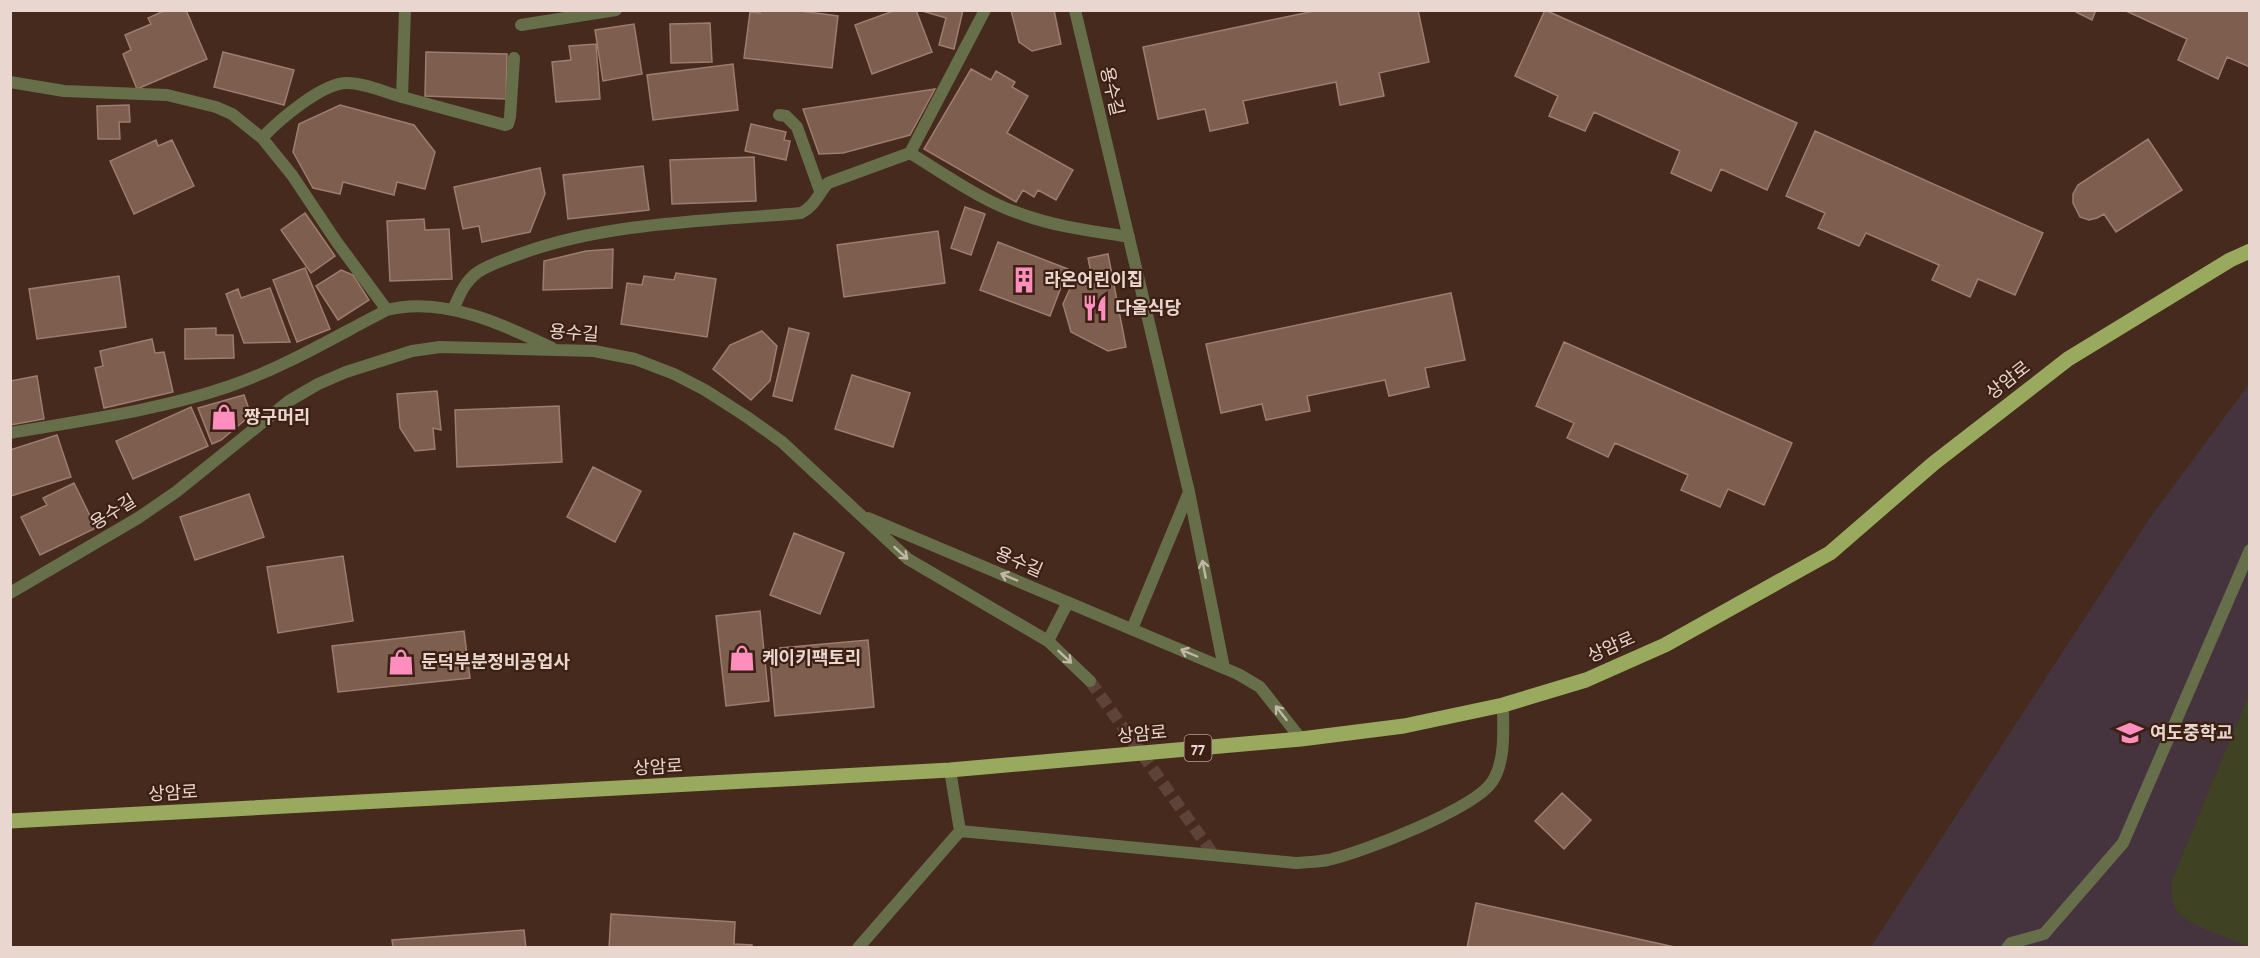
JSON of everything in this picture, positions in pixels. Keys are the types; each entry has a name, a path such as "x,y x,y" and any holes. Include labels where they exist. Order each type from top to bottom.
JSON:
{"main road":[{"name":"상암로","path":"10,821 951,770 1301,740 1404,726 1503,705 1586,680 1665,645 1830,553 1934,463 2068,358 2230,260 2250,251"}],"street":[{"path":"402,97 405,10"},
{"path":"521,25 616,10"},
{"path":"453,310 463,287 477,273 526,251 558,241 618,231 801,213 811,208 820,191 828,183 910,153 985,10"},
{"name":"용수길","path":"1075,10 1189,492 1224,668"},
{"path":"262,138 287,114 335,84 355,84 505,125 508,124 510,117 514,58"},
{"path":"10,82 64,91 140,93 194,100 232,114 262,138 292,176 387,310"},
{"path":"779,116 786,116 797,127 820,191"},
{"path":"910,153 984,198 1024,216 1129,237"},
{"path":"10,433 187,399 230,386 269,370 387,310 407,305 433,305 453,310 514,330 555,350"},
{"name":"용수길","path":"10,593 138,518 176,492 289,401 318,384 346,372 412,351 440,347 594,351 635,359 674,374 705,390 782,442 858,514 1132,628 1224,668 1260,687 1301,740"},
{"path":"1132,628 1189,492"},
{"path":"858,514 908,560 1048,641 1090,681"},
{"path":"2007,948 2011,943 2044,934 2123,843 2250,550"},
{"path":"1048,641 1068,602"},
{"path":"960,831 1296,863 1326,861 1370,848 1412,830 1467,802 1486,789 1493,780 1501,754 1503,705"},
{"path":"858,948 960,831 951,770"}],"shaded area":[{"name":"여도중학교","path":"2249,384 2249,947 1870,948 2149,519"}],"green space":[{"path":"2249,694 2249,947 2200,927 2185,918 2175,907 2171,891 2172,880"}],"building":[{"path":"166,10 186,10 207,59 137,89 123,54 131,50 125,35 151,24 148,18"},
{"path":"760,10 793,10 838,16 832,68 744,58 750,12 760,13"},
{"path":"896,10 916,10 932,52 872,74 855,25"},
{"path":"919,10 963,10 954,49 939,45 946,18"},
{"path":"1011,10 1054,10 1061,44 1032,51 1019,42"},
{"path":"1319,10 1418,10 1429,62 1379,73 1384,96 1340,105 1336,82 1243,101 1248,123 1210,131 1205,109 1158,119 1143,47"},
{"path":"1545,10 1797,123 1767,190 1721,169 1711,191 1671,173 1680,151 1594,112 1585,131 1549,116 1558,96 1515,76"},
{"path":"2072,10 2096,10 2092,20"},
{"path":"2124,10 2250,10 2250,67 2227,57 2218,79 2178,60 2187,39"},
{"path":"710,23 712,62 671,63 670,24"},
{"path":"634,24 642,74 603,81 595,30"},
{"path":"596,44 600,99 556,102 552,62 571,60 569,46"},
{"path":"223,52 294,70 284,105 214,87"},
{"path":"426,52 507,54 506,99 425,96"},
{"path":"733,64 738,110 653,120 647,75"},
{"path":"971,69 991,80 996,71 1015,82 1012,87 1028,96 1007,133 1073,170 1056,200 1038,190 1034,197 1023,190 1016,202 924,149"},
{"path":"935,89 910,135 843,153 819,154 803,109"},
{"path":"129,105 130,122 119,122 120,139 98,139 97,106"},
{"path":"340,105 414,125 435,152 425,189 397,182 394,195 343,182 340,194 313,188 293,152 299,124"},
{"path":"751,124 786,132 784,140 790,141 786,160 745,151"},
{"path":"1815,131 2043,233 2015,295 1978,279 1970,297 1932,280 1939,265 1866,233 1859,246 1818,228 1825,213 1786,196"},
{"path":"2148,139 2182,190 2116,232 2104,214 2089,220 2080,217 2073,203 2073,194 2078,185"},
{"path":"156,140 158,146 172,140 194,186 134,214 110,161"},
{"path":"754,157 756,201 672,204 670,160"},
{"path":"643,166 649,210 568,219 563,175"},
{"path":"540,168 545,194 530,232 482,242 479,226 463,229 454,187"},
{"path":"965,207 985,214 971,255 951,248"},
{"path":"305,213 335,256 311,273 281,230"},
{"path":"424,219 425,230 449,229 452,279 390,281 387,221"},
{"path":"938,231 945,283 844,297 837,245"},
{"name":"라온어린이집","path":"998,242 1068,269 1050,316 980,290"},
{"path":"613,249 612,288 543,290 544,261 586,251"},
{"path":"1108,254 1126,347 1108,351 1071,332 1063,304 1073,282 1092,278 1088,258"},
{"path":"305,268 330,329 297,342 273,280"},
{"path":"341,270 353,275 369,300 338,320 316,286"},
{"path":"676,273 716,279 707,337 621,324 627,283 642,285 644,276 674,280"},
{"path":"119,276 126,327 37,339 29,289"},
{"path":"270,288 290,342 244,343 226,294 238,289 241,298"},
{"path":"1451,293 1465,360 1425,368 1429,387 1389,396 1385,380 1307,396 1310,411 1266,420 1262,404 1221,413 1206,344"},
{"path":"216,328 216,335 233,335 234,358 185,359 185,329"},
{"path":"789,328 809,333 792,401 773,396"},
{"path":"762,331 777,346 770,381 751,400 713,369 730,345"},
{"path":"152,339 155,353 164,352 173,392 104,408 95,368 103,366 100,351"},
{"path":"1564,342 1792,443 1764,505 1728,489 1720,507 1681,490 1688,475 1615,443 1608,457 1567,438 1574,423 1536,406"},
{"path":"852,375 910,393 893,447 835,429"},
{"path":"37,376 44,419 10,425 10,381"},
{"path":"437,391 441,430 433,428 435,449 415,451 400,428 397,394"},
{"path":"244,395 251,415 221,440 212,444 198,408"},
{"path":"559,406 562,462 457,467 455,410"},
{"path":"191,407 208,446 133,479 116,441"},
{"path":"57,435 71,477 11,496 10,450"},
{"path":"593,467 641,491 615,542 567,517"},
{"path":"74,483 96,528 40,555 21,517 47,505 43,498"},
{"path":"249,494 264,537 195,560 180,517"},
{"path":"794,533 844,553 820,614 770,595"},
{"path":"343,556 353,621 278,633 267,567"},
{"path":"760,611 769,701 726,706 716,616"},
{"name":"둔덕부분정비공업사","path":"464,631 470,678 338,692 332,646"},
{"path":"868,640 874,707 775,716 769,649"},
{"path":"1562,793 1591,820 1564,849 1535,821"},
{"path":"1476,903 1679,948 1467,948"},
{"path":"611,914 735,922 734,944 752,945 752,948 609,948"},
{"path":"524,930 526,948 393,948 392,940"}],"tunnel":[{"path":"1090,681 1213,854"}],"place":[{"name":"라온어린이집","path":"1024,280"},
{"name":"다올식당","path":"1095,308"},
{"name":"짱구머리","path":"224,417"},
{"name":"케이키팩토리","path":"742,658"},
{"name":"둔덕부분정비공업사","path":"401,662"},
{"name":"여도중학교","path":"2130,733"}]}
